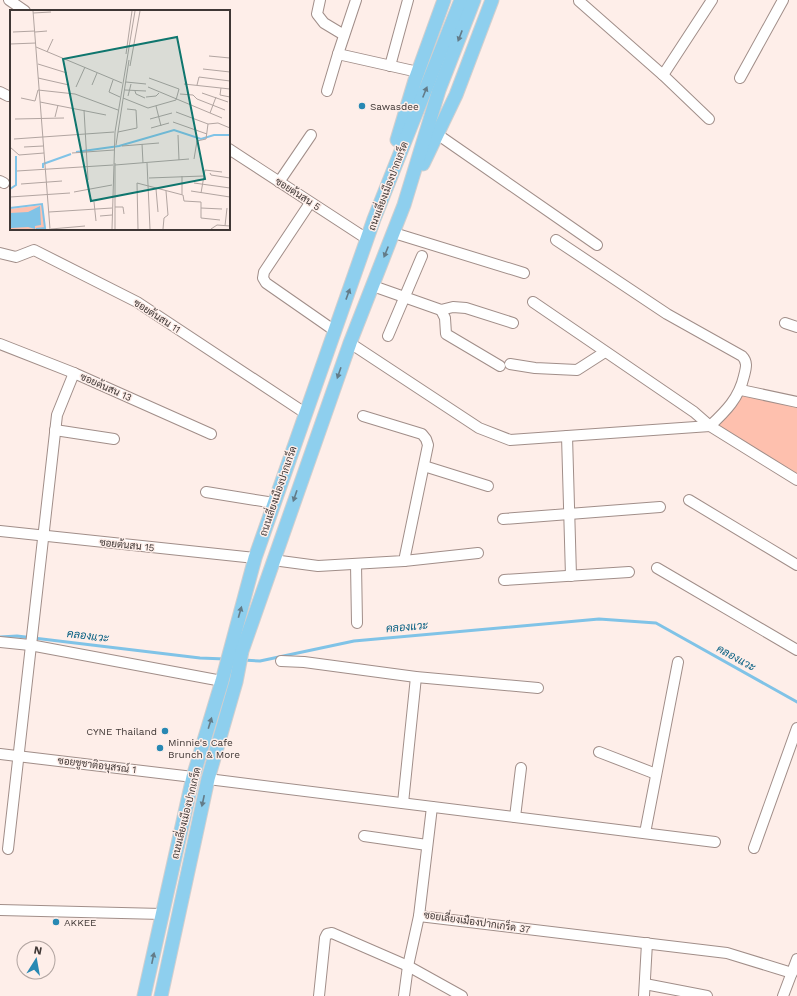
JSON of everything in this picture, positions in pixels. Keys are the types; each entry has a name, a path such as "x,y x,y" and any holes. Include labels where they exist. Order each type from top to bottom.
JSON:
{"main road":[{"path":"374,219 418,72 444,0"},
{"name":"ถนนเลี่ยงเมืองปากเกร็ด","path":"144,996 194,777 255,558 374,219 460,0"},
{"name":"ถนนเลี่ยงเมืองปากเกร็ด","path":"161,996 208,779 236,682 242,651 350,343 404,205 439,90 474,0"},
{"path":"404,205 456,94 492,0"}],"street":[{"path":"9,0 24,10"},
{"path":"320,0 317,14 324,23 344,35"},
{"path":"326,91 356,0"},
{"path":"390,66 408,0"},
{"path":"663,76 712,0"},
{"path":"740,78 783,0"},
{"path":"579,1 709,119"},
{"path":"338,54 418,72"},
{"path":"437,134 597,245"},
{"path":"279,182 311,135"},
{"name":"ซอยต้นสน 5","path":"230,150 367,239"},
{"path":"310,203 264,272 263,278 266,283 334,331"},
{"path":"394,233 524,273"},
{"path":"350,343 479,428 510,440 710,426 729,407 741,390 746,360 742,356 667,314 556,240"},
{"name":"ซอยต้นสน 11","path":"0,253 16,257 34,250 136,302 305,413"},
{"path":"388,336 422,256"},
{"path":"373,286 441,310 453,307 466,308 513,324"},
{"path":"532,302 694,412 710,426 797,480"},
{"path":"441,310 445,318 446,334 505,365 578,370 605,352"},
{"path":"785,323 797,327"},
{"name":"ซอยต้นสน 13","path":"0,344 74,373 211,434"},
{"path":"8,849 17,755 55,430 58,409 74,373"},
{"path":"741,390 797,402"},
{"path":"363,416 422,434 426,438 428,444 404,561"},
{"path":"55,430 114,439"},
{"path":"567,436 571,576"},
{"path":"424,466 488,486"},
{"path":"206,492 274,503"},
{"path":"689,500 797,565"},
{"path":"503,519 660,507"},
{"name":"ซอยต้นสน 15","path":"0,531 255,558"},
{"path":"273,560 318,566 404,561 478,554"},
{"path":"356,564 357,624"},
{"path":"657,568 797,650"},
{"path":"504,580 629,572"},
{"path":"0,642 30,644 222,680"},
{"path":"281,661 304,662 416,677 538,688"},
{"path":"645,833 678,662"},
{"path":"403,803 416,677"},
{"path":"754,848 797,728"},
{"path":"599,752 656,774"},
{"name":"ซอยชูชาติอนุสรณ์ 1","path":"0,754 194,777"},
{"path":"515,817 521,768"},
{"path":"208,779 715,842"},
{"name":"ซอยเลี่ยงเมืองปากเกร็ด 37","path":"432,807 419,916 727,952 792,973"},
{"path":"364,836 427,845"},
{"path":"0,910 162,914"},
{"path":"404,996 408,966 419,916"},
{"path":"319,996 327,934 332,933 408,966 459,995"},
{"path":"644,996 647,943"},
{"path":"783,996 797,959"},
{"path":"645,984 707,996"}],"shaded area":[{"path":"741,390 797,402 797,480 710,426"}],"waterway":[{"name":"คลองแวะ","path":"243,660 260,661 354,641 599,619 656,623 797,702"},
{"name":"คลองแวะ","path":"0,637 17,636 200,658 225,659"}],"place":[{"name":"Sawasdee","path":"362,106"},
{"name":"CYNE Thailand","path":"165,731"},
{"name":"Minnie's Cafe Brunch & More","path":"160,748"},
{"name":"AKKEE","path":"56,922"}]}
